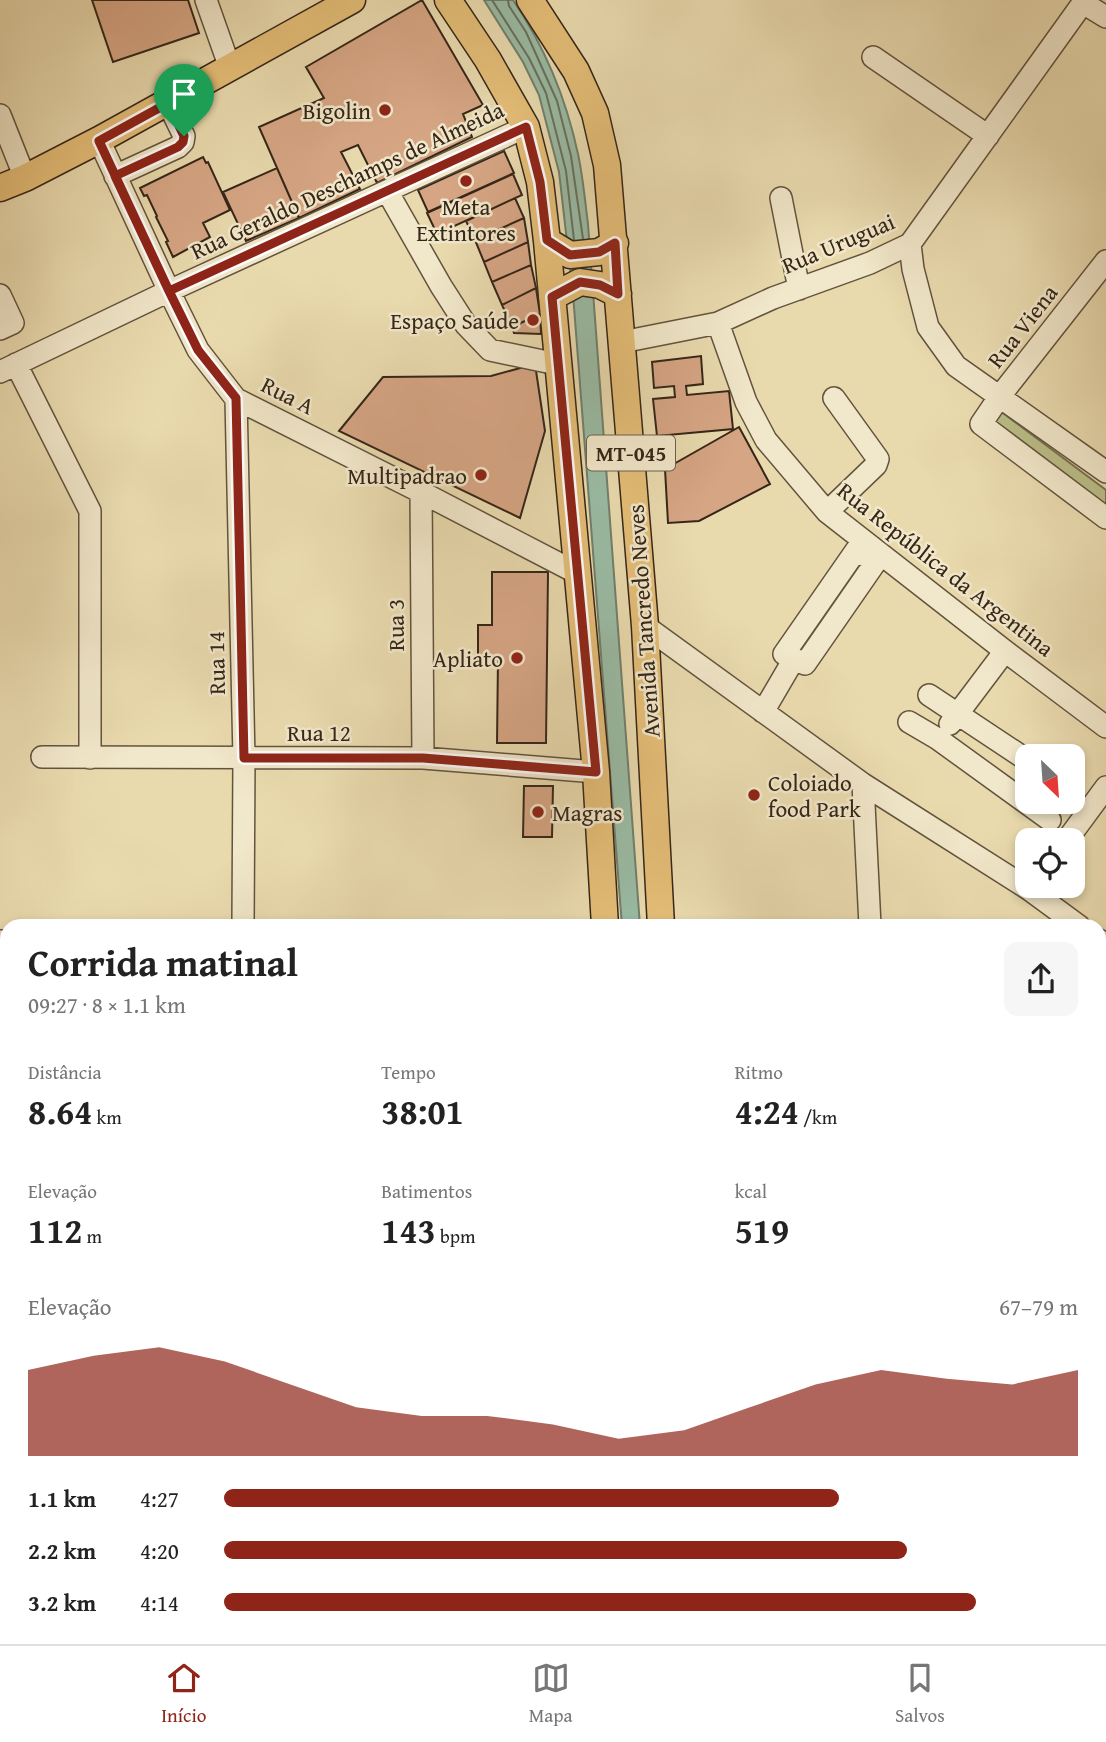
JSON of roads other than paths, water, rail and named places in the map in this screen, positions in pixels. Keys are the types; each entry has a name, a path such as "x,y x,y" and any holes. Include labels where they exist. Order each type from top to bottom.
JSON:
{"main road":[{"path":"0,188 99,141 352,0"},
{"name":"MT-045","path":"448,0 488,60 526,127 540,182 596,772 606,919"},
{"name":"Avenida Tancredo Neves","path":"530,0 576,71 595,113 607,165 607,248 599,287 622,342 645,626 661,919"},
{"path":"547,240 570,255 607,248"},
{"path":"552,297 599,287"}],"street":[{"path":"206,0 230,68"},
{"path":"1084,1 1106,17"},
{"name":"Rua Uruguai","path":"622,342 718,323 773,298 870,263 911,244 1084,1"},
{"path":"873,57 988,136"},
{"path":"115,176 181,145 184,136 168,103"},
{"path":"0,115 25,178"},
{"name":"Rua Geraldo Deschamps de Almeida","path":"8,368 526,127"},
{"name":"Rua A","path":"99,141 198,350 236,398 578,573"},
{"path":"387,191 466,326 490,350 558,364"},
{"path":"781,198 799,289"},
{"path":"911,244 928,327 956,366 1106,472"},
{"name":"Rua Viena","path":"1104,268 1000,396 981,424 1106,518"},
{"path":"0,295 13,323 0,329"},
{"name":"Rua República da Argentina","path":"718,323 746,402 766,440 827,512 1106,727"},
{"path":"8,368 90,511 90,758"},
{"path":"827,512 876,465 878,459 834,397"},
{"name":"Rua 14","path":"236,398 244,758 243,919"},
{"name":"Rua 3","path":"421,492 423,758"},
{"path":"856,549 875,563 805,664 794,659 784,654 856,549"},
{"path":"645,626 863,784 1015,879"},
{"path":"938,740 1005,651"},
{"path":"763,712 794,659"},
{"path":"929,695 1015,752"},
{"path":"909,722 1050,820"},
{"name":"Rua 12","path":"42,757 423,758 596,772"},
{"path":"863,784 870,919"},
{"path":"1076,828 1106,787"},
{"path":"1039,898 1046,919"},
{"path":"1043,898 1070,919"}],"water":[{"path":"484,0 513,0 535,36 561,93 581,171 588,224 639,919 621,919 573,294 559,172 539,95 523,62"}],"place":[{"name":"Bigolin","path":"385,110"},
{"name":"Meta Extintores","path":"466,181"},
{"name":"Espaço Saúde","path":"533,320"},
{"name":"Multipadrao","path":"481,475"},
{"name":"Apliato","path":"517,658"},
{"name":"Coloiado food Park","path":"754,795"},
{"name":"Magras","path":"538,812"}]}
